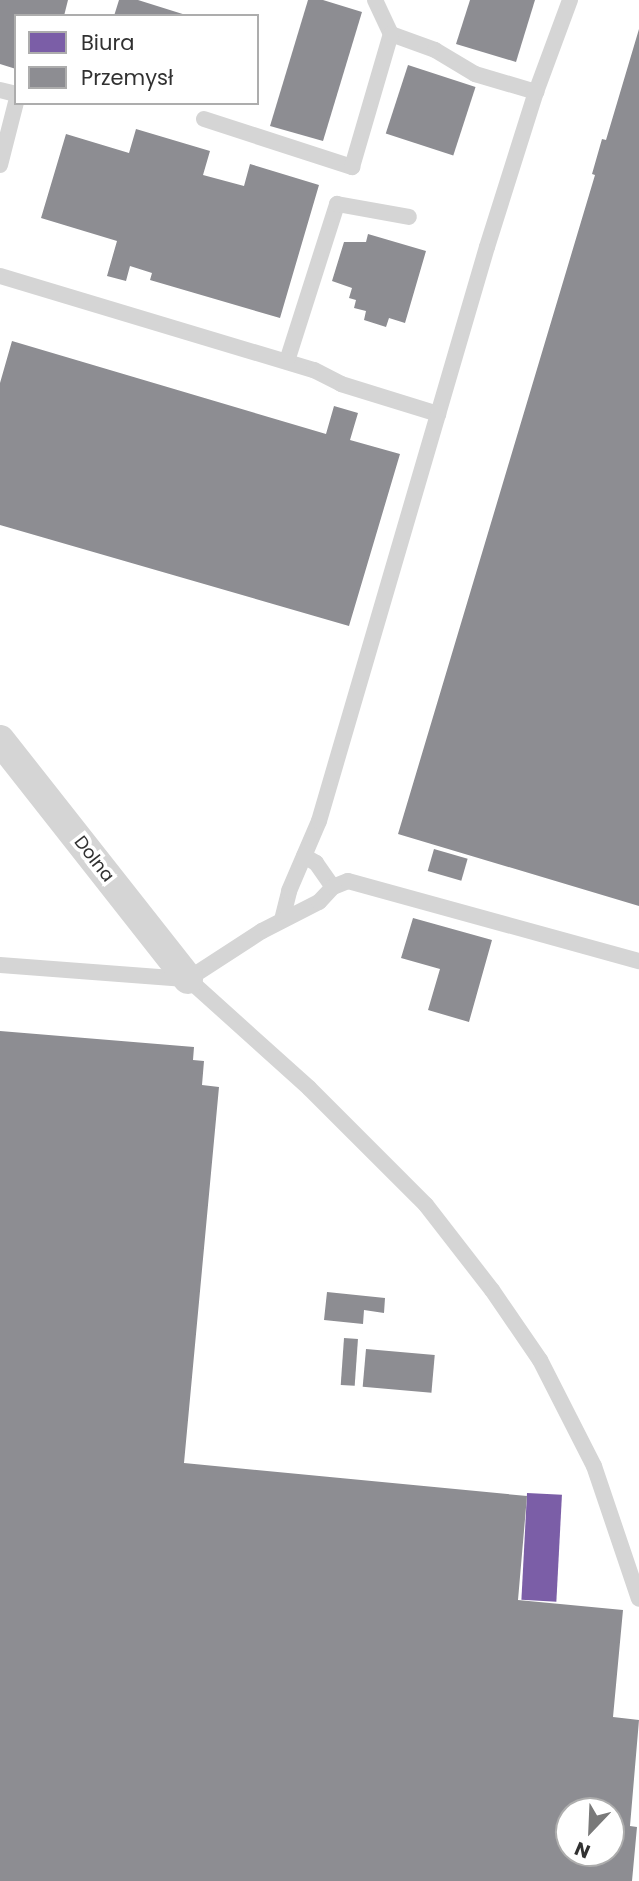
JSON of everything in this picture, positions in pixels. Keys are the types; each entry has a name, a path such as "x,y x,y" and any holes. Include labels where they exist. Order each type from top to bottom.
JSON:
{"street":[{"name":"Dolna","path":"0,740 188,979"}],"lane":[{"path":"204,119 352,167 391,34 375,0"},
{"path":"282,920 289,891 318,821 536,92 570,0"},
{"path":"391,34 435,50 475,74 536,92"},
{"path":"0,165 15,105"},
{"path":"287,361 337,204 409,217"},
{"path":"0,276 287,361 314,370 341,384 438,414"},
{"path":"304,856 316,863 333,887"},
{"path":"0,965 188,979 282,920 319,902 333,887 348,881 639,961"},
{"path":"188,979 309,1088 426,1205 492,1290 540,1360 594,1466 639,1599"}],"building: Biura":[{"path":"527,1493 562,1495 556,1602 521,1600"}],"building: Przemysł":[{"path":"0,0 68,0 64,14 14,14 14,68 0,64"},
{"path":"119,0 138,0 183,14 115,14"},
{"path":"308,0 323,0 362,12 323,141 270,126"},
{"path":"470,0 535,0 516,62 456,44"},
{"path":"639,29 639,906 398,834 595,175 592,174 602,139 606,140"},
{"path":"408,65 476,87 453,155 386,133"},
{"path":"136,129 210,151 203,175 244,186 250,164 319,185 280,318 150,280 152,273 130,266 126,281 107,276 117,241 41,218 66,134 129,153"},
{"path":"368,234 426,251 405,323 389,318 386,327 364,320 366,311 354,308 356,300 349,298 352,288 332,281 344,242 366,242"},
{"path":"12,341 326,434 334,406 358,413 350,440 400,454 349,626 0,525 0,383"},
{"path":"434,849 468,859 461,881 428,871"},
{"path":"413,918 492,940 469,1022 428,1010 440,969 401,958"},
{"path":"0,1031 194,1047 193,1060 204,1061 202,1085 219,1087 184,1463 527,1496 518,1600 623,1610 613,1717 639,1720 630,1826 637,1827 632,1881 0,1881"},
{"path":"327,1292 385,1298 384,1313 364,1310 363,1324 324,1320"},
{"path":"344,1338 358,1339 355,1386 341,1385"},
{"path":"366,1349 435,1355 431,1393 363,1387"}]}
